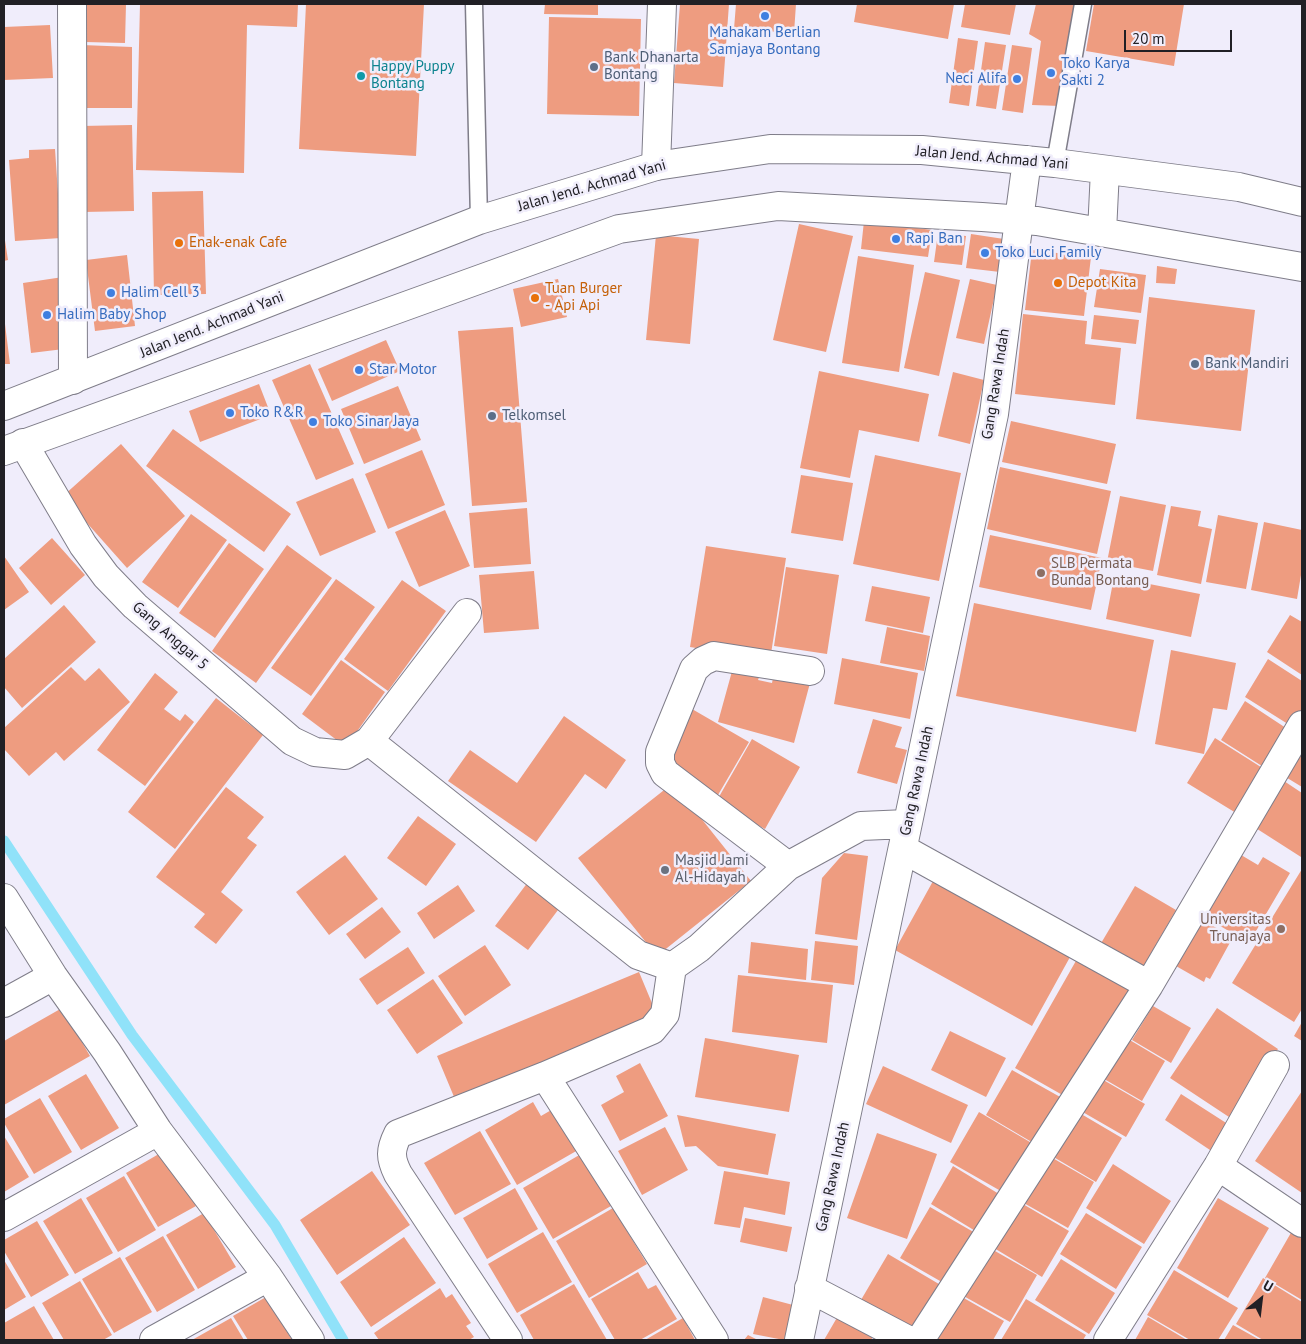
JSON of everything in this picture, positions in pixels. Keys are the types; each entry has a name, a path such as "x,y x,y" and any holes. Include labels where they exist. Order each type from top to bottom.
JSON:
{"street":[{"path":"72,4 73,380"},
{"path":"656,166 662,4"},
{"name":"Jalan Jend. Achmad Yani","path":"4,406 479,220 656,166 770,149 922,150 1055,163 1239,187 1302,202"},
{"name":"Gang Rawa Indah","path":"799,1340 994,414 1027,160"},
{"path":"1102,232 1105,170"},
{"path":"14,447 619,229 778,206 1019,220 1102,232 1302,267"},
{"name":"Gang Anggar 5","path":"14,447 106,576 134,606 292,741 315,752 345,755 370,741"},
{"path":"466,613 370,741 638,955 672,967"},
{"path":"788,866 665,774 660,763 660,752 694,669 702,661 714,656 810,671"},
{"path":"920,1340 1149,985 1302,725"},
{"path":"508,1340 398,1174 391,1159 391,1148 398,1134 545,1076 652,1030 665,1014 672,967 699,948 788,866 861,826 905,837 1149,985"},
{"path":"4,898 53,976 107,1052 158,1131 268,1277 310,1340"},
{"path":"4,1003 53,976"},
{"path":"1108,1340 1218,1166 1275,1065"},
{"path":"545,1076 714,1340"},
{"path":"4,1217 158,1131"},
{"path":"1218,1166 1302,1223"},
{"path":"154,1340 268,1277"},
{"path":"809,1288 908,1340"}],"lane":[{"path":"474,4 479,220"},
{"path":"1055,163 1084,4"}],"building":[{"path":"85,4 126,4 125,43 85,42"},
{"path":"140,4 298,4 297,27 247,25 244,173 136,170"},
{"name":"Happy Puppy Bontang","path":"306,4 424,4 416,156 299,149"},
{"path":"545,4 598,4 598,15 544,14"},
{"path":"680,4 729,4 723,87 674,83"},
{"name":"Mahakam Berlian Samjaya Bontang","path":"736,4 796,4 794,33 734,29"},
{"path":"857,4 954,4 948,39 854,22"},
{"path":"965,4 1016,4 1010,35 961,27"},
{"name":"Toko Karya Sakti 2","path":"1036,4 1078,4 1060,106 1032,105 1041,41 1029,34"},
{"path":"1094,4 1184,4 1174,66 1086,51"},
{"name":"Bank Dhanarta Bontang","path":"549,17 641,19 639,116 547,114"},
{"path":"50,25 53,78 4,80 4,27"},
{"path":"958,38 978,41 969,106 949,103"},
{"path":"985,42 1006,45 996,109 976,106"},
{"path":"82,45 132,47 132,108 82,108"},
{"name":"Neci Alifa","path":"1012,45 1032,48 1023,113 1002,110"},
{"path":"132,125 134,211 83,212 81,126"},
{"path":"55,149 61,238 15,241 9,160 29,158 29,150"},
{"name":"Enak-enak Cafe","path":"203,191 206,294 154,295 152,192"},
{"name":"Rapi Ban","path":"864,221 932,230 928,257 861,249"},
{"path":"799,224 853,236 826,352 773,340"},
{"path":"938,233 966,236 962,265 934,262"},
{"path":"4,234 8,260 4,261"},
{"name":"Toko Luci Family","path":"971,234 1004,239 1000,272 966,268"},
{"path":"656,235 699,239 690,344 646,340"},
{"name":"Depot Kita","path":"1032,250 1091,257 1084,316 1025,310"},
{"name":"Halim Cell 3","path":"127,255 135,326 95,331 86,260"},
{"path":"858,256 914,265 899,372 842,363"},
{"path":"1157,266 1177,269 1175,284 1156,283"},
{"path":"1100,269 1146,275 1141,313 1094,307"},
{"path":"925,272 960,280 939,376 904,368"},
{"name":"Halim Baby Shop","path":"63,277 72,348 31,353 23,283"},
{"path":"558,279 567,317 521,327 513,289"},
{"path":"970,279 997,285 984,344 956,338"},
{"name":"Bank Mandiri","path":"1149,297 1255,310 1241,431 1136,419"},
{"path":"1023,314 1087,321 1085,344 1121,348 1115,405 1015,394"},
{"path":"1094,315 1139,320 1136,344 1091,339"},
{"path":"4,316 10,364 4,364"},
{"name":"Telkomsel","path":"513,327 527,502 472,506 458,331"},
{"name":"Star Motor","path":"386,340 400,371 332,401 318,369"},
{"name":"Toko Sinar Jaya","path":"310,364 354,464 316,480 272,380"},
{"path":"819,371 929,394 919,442 859,430 850,478 800,468"},
{"path":"953,372 984,380 970,444 938,436"},
{"name":"Toko R&R","path":"259,384 271,415 200,442 189,411"},
{"path":"398,386 421,440 364,464 341,409"},
{"path":"1011,421 1116,444 1107,484 1002,462"},
{"path":"173,429 291,514 264,552 146,466"},
{"path":"121,444 185,516 127,568 63,496"},
{"path":"422,450 445,505 388,529 365,474"},
{"path":"875,455 961,473 939,581 853,564"},
{"path":"1000,467 1111,491 1097,554 987,529"},
{"path":"801,475 853,483 843,541 791,533"},
{"path":"353,478 376,532 320,556 296,502"},
{"path":"1120,496 1166,505 1153,571 1107,562"},
{"path":"1171,506 1201,511 1198,526 1212,529 1201,584 1157,575"},
{"path":"527,508 531,564 474,568 469,513"},
{"path":"445,510 470,566 419,587 395,532"},
{"path":"191,514 227,540 178,608 142,582"},
{"path":"1218,515 1258,523 1246,589 1206,582"},
{"path":"1264,522 1302,530 1302,569 1297,599 1251,590"},
{"name":"SLB Permata Bunda Bontang","path":"990,535 1102,558 1091,610 979,587"},
{"path":"52,538 85,575 51,605 19,568"},
{"path":"229,543 264,569 215,638 179,613"},
{"path":"287,545 332,578 256,683 212,651"},
{"path":"706,546 786,558 770,660 690,647"},
{"path":"4,556 29,592 4,610"},
{"path":"786,567 839,575 827,654 774,646"},
{"path":"534,571 539,629 484,633 479,575"},
{"path":"1114,577 1200,594 1191,637 1106,619"},
{"path":"336,579 375,607 311,696 271,668"},
{"path":"402,580 446,611 388,691 344,659"},
{"path":"872,586 930,597 923,633 865,621"},
{"path":"974,603 1154,640 1136,732 956,696"},
{"path":"64,605 96,642 22,708 4,687 4,659"},
{"path":"1290,615 1302,622 1302,675 1267,652"},
{"path":"887,627 930,636 924,671 880,663"},
{"path":"1171,650 1236,663 1227,710 1213,708 1204,754 1155,744"},
{"path":"842,658 918,673 910,719 834,704"},
{"path":"1268,659 1302,681 1302,709 1291,726 1245,697"},
{"path":"341,660 385,692 346,747 302,714"},
{"path":"734,664 761,672 758,680 772,683 774,673 810,683 794,743 718,722"},
{"path":"71,667 85,681 99,668 130,702 64,761 56,752 29,776 4,749 4,728"},
{"path":"155,673 178,692 164,709 180,721 185,714 194,722 145,786 97,750"},
{"path":"216,698 263,735 175,849 128,812"},
{"path":"1245,701 1289,730 1265,768 1221,740"},
{"path":"692,709 749,742 718,795 662,763"},
{"path":"564,716 626,760 606,789 585,774 536,842 448,781 470,750 517,783"},
{"path":"873,719 902,727 895,747 907,750 897,784 857,773"},
{"path":"1215,738 1264,769 1236,813 1187,783"},
{"path":"752,739 800,767 765,829 716,802"},
{"path":"1302,746 1302,787 1284,776"},
{"path":"1281,779 1302,793 1301,857 1251,825"},
{"name":"Masjid Jami Al-Hidayah","path":"673,783 751,881 657,956 578,858"},
{"path":"226,787 264,817 247,838 257,845 221,892 243,910 216,944 194,927 205,914 156,877"},
{"path":"418,816 456,844 426,886 387,858"},
{"path":"1236,852 1258,865 1263,857 1290,873 1249,943 1200,914"},
{"path":"844,853 868,856 857,940 815,934 822,878"},
{"path":"345,855 378,899 329,935 296,892"},
{"name":"Universitas Trunajaya","path":"1302,869 1302,1009 1294,1022 1232,983"},
{"path":"938,872 1075,948 1032,1026 895,950"},
{"path":"528,882 561,906 528,950 495,926"},
{"path":"458,885 475,911 434,939 417,913"},
{"path":"1135,886 1176,910 1139,974 1097,950"},
{"path":"382,907 401,932 365,959 346,934"},
{"path":"1202,920 1233,937 1210,979 1206,977 1204,982 1176,966"},
{"path":"815,941 858,946 854,985 811,980"},
{"path":"751,942 808,949 806,980 748,973"},
{"path":"485,945 511,985 465,1016 438,976"},
{"path":"408,947 425,973 377,1005 359,979"},
{"path":"1081,952 1133,982 1066,1097 1015,1068"},
{"path":"639,972 659,1020 457,1104 437,1056"},
{"path":"738,975 833,985 827,1043 732,1032"},
{"path":"433,979 463,1023 417,1054 387,1010"},
{"path":"1153,1006 1191,1028 1171,1063 1132,1040"},
{"path":"62,1008 90,1056 4,1105 4,1041"},
{"path":"1217,1008 1278,1049 1232,1119 1170,1078"},
{"path":"1302,1022 1302,1041 1294,1036"},
{"path":"950,1031 1006,1058 986,1097 931,1070"},
{"path":"1123,1036 1165,1061 1142,1101 1099,1076"},
{"path":"705,1038 799,1055 789,1112 695,1097"},
{"path":"640,1063 668,1116 620,1141 601,1105 624,1092 616,1076"},
{"path":"883,1066 968,1105 951,1143 866,1104"},
{"path":"1012,1070 1062,1098 1035,1144 986,1115"},
{"path":"86,1074 119,1128 81,1150 48,1096"},
{"path":"1093,1074 1145,1104 1126,1137 1074,1107"},
{"path":"1302,1091 1302,1193 1255,1161"},
{"path":"1181,1094 1234,1128 1216,1154 1165,1120"},
{"path":"40,1098 72,1152 34,1174 4,1123 4,1119"},
{"path":"533,1102 541,1116 553,1109 578,1150 517,1185 485,1130"},
{"path":"1071,1108 1122,1138 1096,1182 1045,1152"},
{"path":"979,1112 1035,1145 1006,1194 950,1162"},
{"path":"677,1115 776,1134 768,1175 718,1166 696,1146 685,1147"},
{"path":"665,1127 688,1170 642,1195 618,1151"},
{"path":"480,1131 511,1184 455,1215 424,1163"},
{"path":"877,1133 937,1154 907,1239 847,1218"},
{"path":"4,1136 29,1177 4,1192"},
{"path":"164,1151 196,1206 158,1227 126,1173"},
{"path":"1044,1153 1094,1182 1068,1228 1022,1202"},
{"path":"581,1154 611,1206 553,1239 523,1188"},
{"path":"1113,1164 1171,1201 1144,1244 1086,1208"},
{"path":"953,1166 999,1194 977,1232 931,1204"},
{"path":"372,1171 410,1225 337,1275 300,1220"},
{"path":"724,1171 790,1182 785,1215 744,1207 740,1228 714,1224"},
{"path":"124,1176 156,1230 118,1252 86,1198"},
{"path":"515,1188 538,1229 487,1259 463,1218"},
{"path":"81,1198 113,1253 75,1274 43,1221"},
{"path":"1218,1198 1269,1228 1228,1298 1177,1268"},
{"path":"1016,1200 1069,1231 1042,1277 989,1245"},
{"path":"930,1207 977,1234 947,1285 900,1258"},
{"path":"613,1208 647,1264 589,1298 556,1241"},
{"path":"204,1213 236,1267 198,1289 166,1235"},
{"path":"1086,1213 1142,1247 1116,1289 1060,1254"},
{"path":"745,1218 792,1227 787,1252 740,1242"},
{"path":"37,1221 69,1275 31,1297 4,1251 4,1240"},
{"path":"1292,1231 1302,1237 1302,1300 1265,1278"},
{"path":"543,1232 572,1282 517,1313 488,1264"},
{"path":"163,1236 195,1290 157,1312 125,1258"},
{"path":"404,1237 436,1283 371,1327 340,1282"},
{"path":"988,1247 1037,1275 1010,1322 960,1294"},
{"path":"888,1254 944,1287 914,1339 858,1305"},
{"path":"120,1257 152,1312 114,1333 82,1279"},
{"path":"1061,1259 1115,1293 1089,1334 1035,1300"},
{"path":"4,1260 26,1297 4,1310"},
{"path":"1174,1270 1238,1308 1218,1340 1190,1340 1147,1315"},
{"path":"638,1272 648,1289 656,1285 677,1319 640,1340 615,1340 591,1299"},
{"path":"1263,1278 1302,1302 1302,1340 1263,1340 1236,1324"},
{"path":"80,1281 112,1335 103,1340 64,1340 42,1303"},
{"path":"574,1284 607,1340 534,1340 520,1315"},
{"path":"440,1288 446,1298 452,1294 471,1323 466,1326 474,1337 469,1340 379,1340 374,1333"},
{"path":"955,1293 1004,1321 993,1340 928,1340"},
{"path":"266,1297 292,1340 248,1340 233,1316"},
{"path":"763,1297 793,1305 784,1340 753,1334"},
{"path":"1026,1299 1086,1335 1083,1340 1001,1340"},
{"path":"34,1306 54,1340 4,1340 4,1323"},
{"path":"842,1309 877,1330 871,1340 824,1340"},
{"path":"1148,1317 1187,1340 1135,1340"},
{"path":"231,1318 244,1340 192,1340"},
{"path":"683,1318 695,1340 645,1340"},
{"path":"1233,1325 1260,1340 1224,1340"},
{"path":"748,1335 758,1340 744,1340"}],"waterway":[{"path":"4,841 132,1035 275,1225 343,1340"}],"place":[{"name":"Mahakam Berlian Samjaya Bontang","path":"765,16"},
{"name":"Bank Dhanarta Bontang","path":"594,67"},
{"name":"Toko Karya Sakti 2","path":"1051,73"},
{"name":"Happy Puppy Bontang","path":"361,76"},
{"name":"Neci Alifa","path":"1017,79"},
{"name":"Rapi Ban","path":"896,239"},
{"name":"Enak-enak Cafe","path":"179,243"},
{"name":"Toko Luci Family","path":"985,253"},
{"name":"Depot Kita","path":"1058,283"},
{"name":"Halim Cell 3","path":"111,293"},
{"name":"Tuan Burger - Api Api","path":"535,298"},
{"name":"Halim Baby Shop","path":"47,315"},
{"name":"Bank Mandiri","path":"1195,364"},
{"name":"Star Motor","path":"359,370"},
{"name":"Toko R&R","path":"230,413"},
{"name":"Telkomsel","path":"492,416"},
{"name":"Toko Sinar Jaya","path":"313,422"},
{"name":"SLB Permata Bunda Bontang","path":"1041,573"},
{"name":"Masjid Jami Al-Hidayah","path":"665,870"},
{"name":"Universitas Trunajaya","path":"1281,929"}]}
